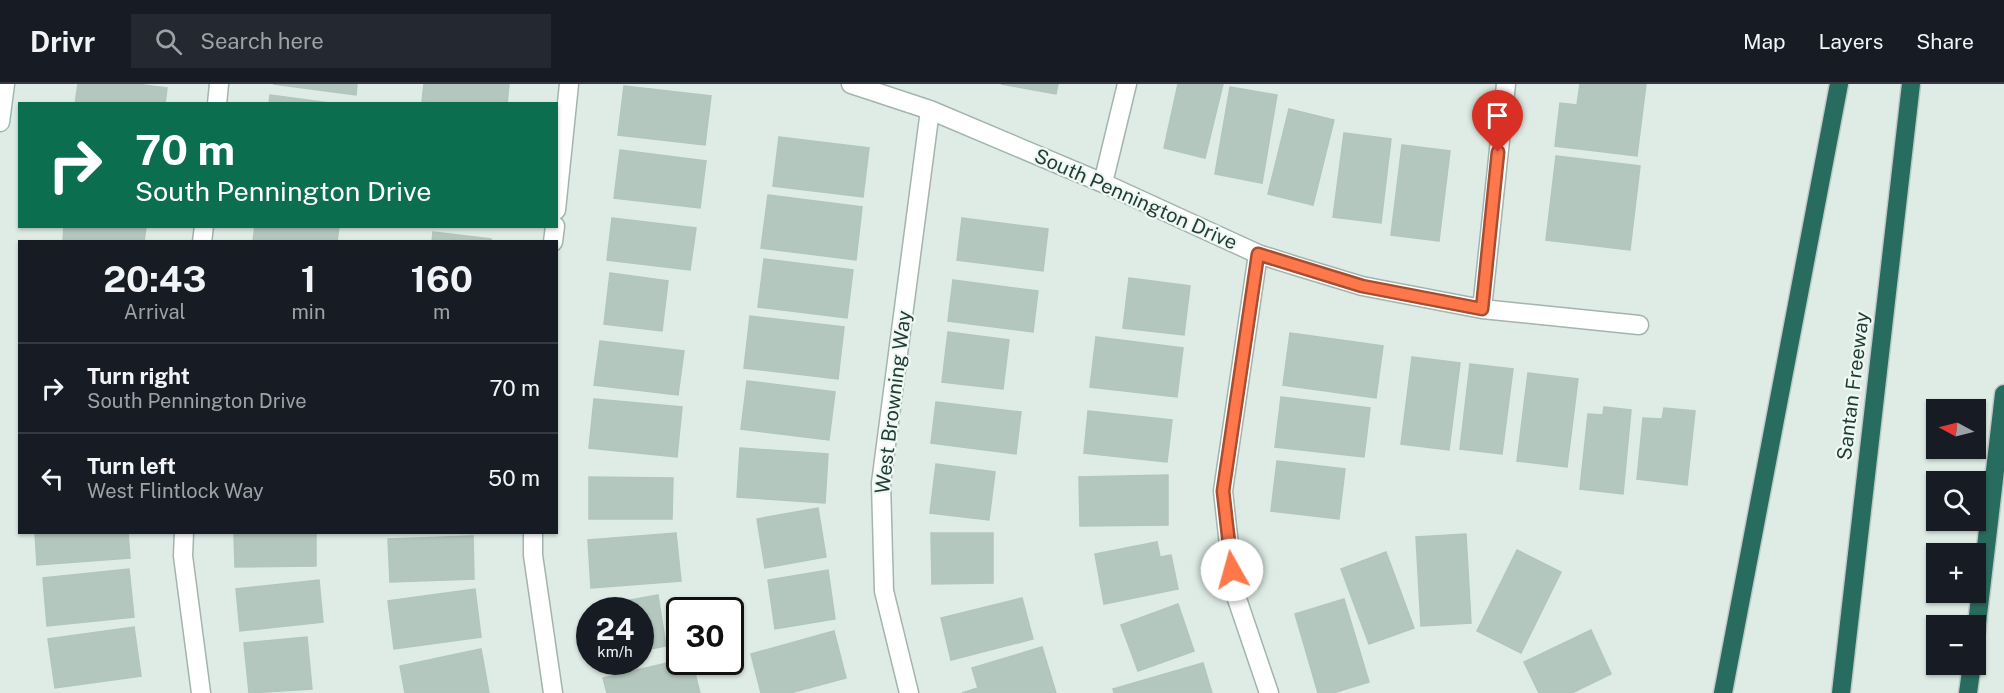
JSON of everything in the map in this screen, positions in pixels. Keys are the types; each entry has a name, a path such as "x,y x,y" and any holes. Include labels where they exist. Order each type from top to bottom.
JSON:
{"highway":[{"path":"1723,693 1839,84"},
{"name":"Santan Freeway","path":"1841,693 1911,84"},
{"path":"1978,615 2004,394"},
{"path":"1968,693 1970,675"}],"street":[{"path":"0,122 4,84"},
{"path":"217,102 219,84"},
{"path":"558,191 569,84"},
{"name":"South Pennington Drive","path":"851,84 930,110 1103,183 1258,254 1362,286 1482,309 1640,325"},
{"path":"1103,183 1127,84"},
{"path":"1482,309 1506,84"},
{"name":"West Browning Way","path":"909,693 884,591 881,483 930,110"},
{"path":"1258,254 1223,491 1234,590 1269,693"},
{"path":"184,534 183,556 201,693"},
{"path":"533,534 533,555 553,693"}],"building":[{"path":"78,84 136,84 167,88 165,102 75,102"},
{"path":"273,84 357,84 356,95"},
{"path":"424,84 509,84 507,102 422,101"},
{"path":"1001,84 1058,84 1056,94"},
{"path":"1178,84 1223,84 1205,158 1164,148"},
{"path":"1580,84 1646,84 1637,156 1555,146 1560,103 1577,105"},
{"path":"624,86 711,96 705,145 618,135"},
{"path":"1230,87 1277,95 1262,183 1215,174"},
{"path":"270,95 322,102 269,102"},
{"path":"1289,109 1334,120 1313,205 1268,194"},
{"path":"1344,133 1391,139 1381,223 1333,217"},
{"path":"779,137 869,148 863,197 773,186"},
{"path":"1402,145 1450,151 1439,241 1391,235"},
{"path":"620,150 706,161 700,208 614,198"},
{"path":"1556,156 1640,166 1630,250 1546,240"},
{"path":"768,195 862,207 856,260 761,248"},
{"path":"612,218 696,228 690,270 607,260"},
{"path":"962,218 1048,229 1043,271 957,260"},
{"path":"64,228 146,228 144,240 63,240"},
{"path":"255,228 339,228 337,240 253,240"},
{"path":"433,232 491,239 491,240 432,240"},
{"path":"764,259 853,270 847,318 758,307"},
{"path":"610,273 668,281 662,331 604,324"},
{"path":"1129,278 1190,286 1184,335 1123,328"},
{"path":"953,280 1038,291 1033,332 948,321"},
{"path":"750,316 844,327 838,379 744,368"},
{"path":"948,332 1009,340 1003,389 942,382"},
{"path":"1290,333 1383,346 1376,398 1283,385"},
{"path":"1096,337 1183,348 1177,397 1090,387"},
{"path":"600,341 684,351 678,395 594,385"},
{"path":"1412,357 1460,363 1449,450 1401,444"},
{"path":"1470,364 1513,369 1502,454 1460,449"},
{"path":"1528,373 1578,379 1567,467 1517,461"},
{"path":"747,381 835,392 829,440 741,429"},
{"path":"1281,397 1370,408 1364,457 1275,447"},
{"path":"594,399 682,407 677,457 589,448"},
{"path":"936,402 1021,412 1016,454 931,443"},
{"path":"1604,407 1631,410 1623,494 1580,489 1588,414 1603,415"},
{"path":"1664,408 1695,411 1687,485 1637,479 1643,418 1662,419"},
{"path":"1088,411 1172,420 1167,462 1084,453"},
{"path":"740,448 828,454 825,503 737,497"},
{"path":"1277,461 1345,469 1339,519 1271,511"},
{"path":"936,464 995,472 989,520 930,513"},
{"path":"1168,475 1168,525 1080,526 1079,477"},
{"path":"589,477 673,478 672,519 589,519"},
{"path":"818,508 826,557 765,568 757,519"},
{"path":"676,533 681,581 591,588 588,540"},
{"path":"931,533 993,533 993,583 932,584"},
{"path":"35,534 128,534 130,558 37,565"},
{"path":"234,534 316,534 316,566 235,567"},
{"path":"1466,534 1471,623 1421,626 1416,537"},
{"path":"473,536 474,579 390,582 388,539"},
{"path":"1157,542 1160,557 1171,555 1178,589 1104,604 1095,554"},
{"path":"1517,550 1561,572 1521,653 1477,631"},
{"path":"1386,552 1414,628 1369,644 1341,569"},
{"path":"129,569 134,617 47,626 43,578"},
{"path":"828,570 835,619 775,629 768,580"},
{"path":"319,580 323,622 240,631 236,589"},
{"path":"475,589 481,637 394,649 388,601"},
{"path":"658,595 666,646 654,648 654,597 647,597"},
{"path":"1022,598 1033,639 951,660 941,618"},
{"path":"1344,599 1369,682 1333,693 1318,693 1295,614"},
{"path":"1178,604 1194,651 1138,671 1121,625"},
{"path":"134,627 141,676 55,688 48,639"},
{"path":"1591,630 1611,674 1572,693 1539,693 1524,662"},
{"path":"834,631 846,678 790,693 761,693 751,654"},
{"path":"307,637 312,689 249,693 244,643"},
{"path":"1042,647 1056,693 962,693 978,688 972,668"},
{"path":"481,649 489,693 405,693 400,666"},
{"path":"666,663 666,675 695,675 700,693 607,693 603,678 616,675 654,675 654,666"},
{"path":"1203,663 1212,693 1114,693 1113,689"}],"route":[{"path":"1232,570 1223,491 1258,254 1362,286 1482,309 1498,152"}]}
